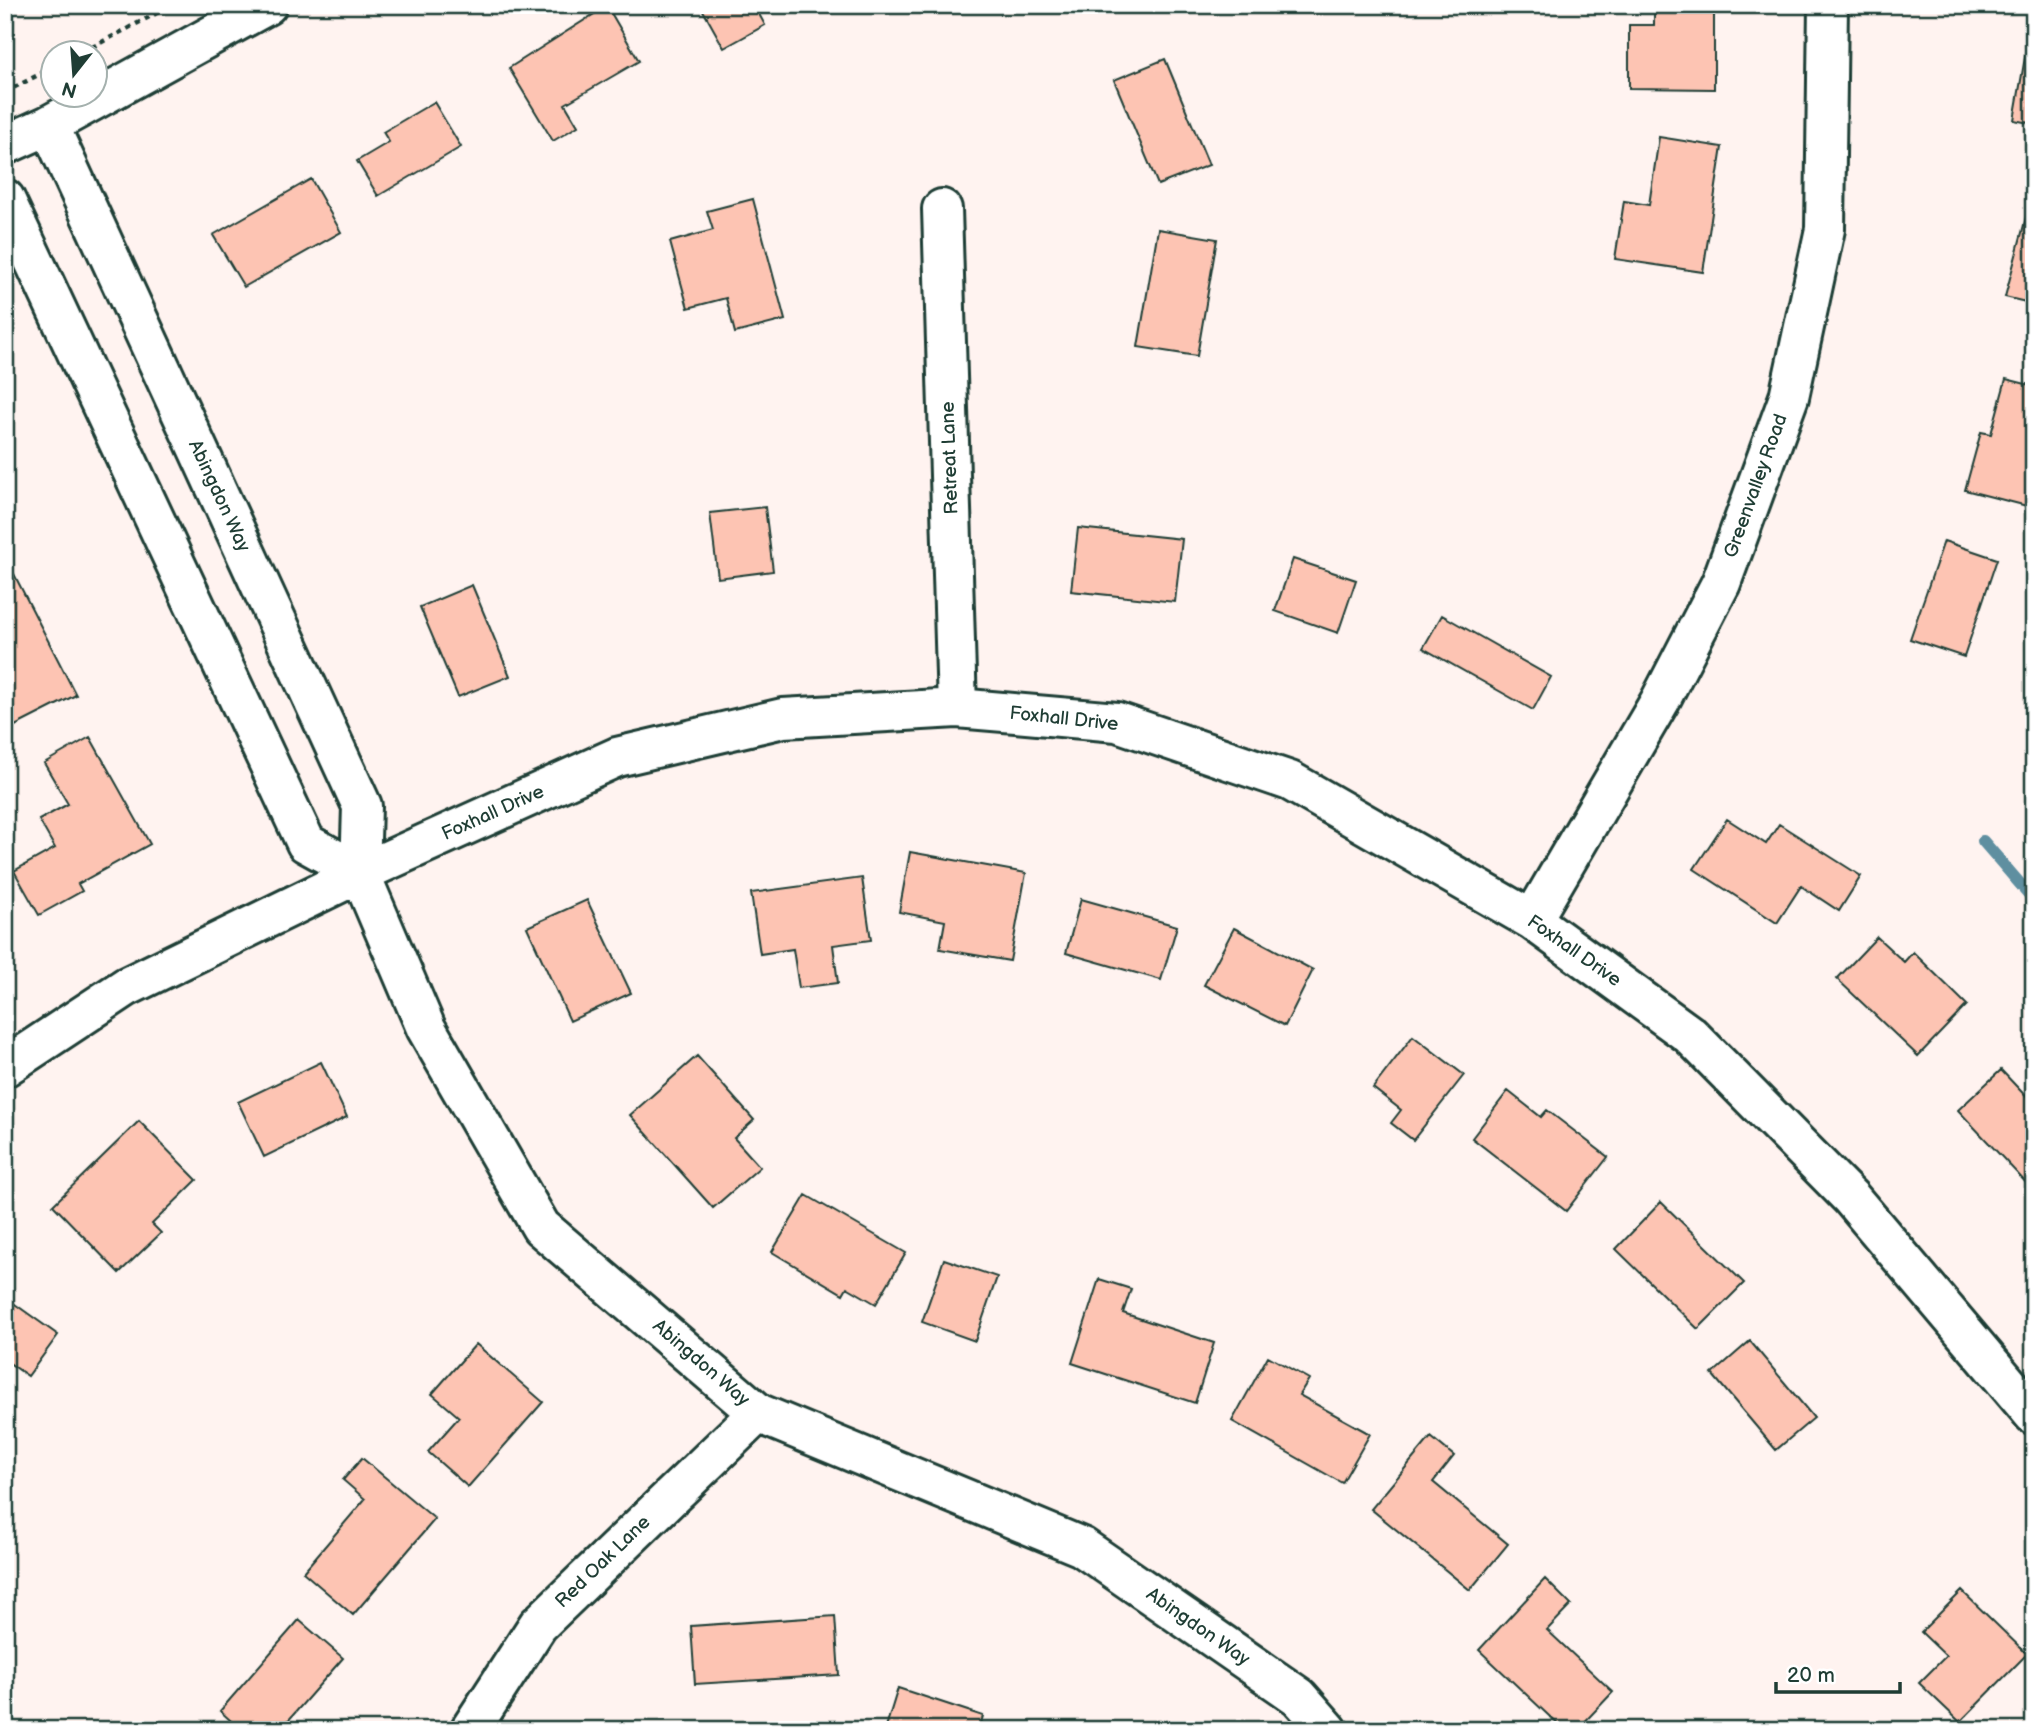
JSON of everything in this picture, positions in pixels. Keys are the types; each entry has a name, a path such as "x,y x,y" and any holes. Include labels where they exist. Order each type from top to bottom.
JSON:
{"street":[{"path":"5,145 49,125 267,5"},
{"name":"Greenvalley Road","path":"1532,920 1660,701 1721,583 1788,397 1825,229 1828,5"},
{"name":"Abingdon Way","path":"49,125 362,806 360,873 426,1028 541,1227 758,1413 1082,1547 1299,1697 1328,1730"},
{"path":"5,199 306,843 360,873"},
{"name":"Retreat Lane","path":"942,209 957,708"},
{"name":"Foxhall Drive","path":"5,1068 126,987 360,873 617,757 783,718 957,708 1116,722 1290,781 1532,920 1690,1035 1851,1198 2034,1415"},
{"name":"Red Oak Lane","path":"470,1730 538,1625 758,1413"}],"path":[{"path":"108,39 172,5"},
{"path":"5,92 38,75"}],"building":[{"path":"700,5 754,5 765,25 724,48"},
{"path":"1654,5 1714,5 1714,89 1629,88 1629,25 1654,25"},
{"path":"607,6 639,61 565,104 578,126 553,141 509,68"},
{"path":"2034,6 2034,124 2014,120"},
{"path":"1165,59 1209,165 1158,185 1114,80"},
{"path":"434,102 461,147 378,196 357,161 389,142 383,132"},
{"path":"1659,137 1722,147 1703,272 1615,259 1624,201 1649,205"},
{"path":"311,179 341,232 244,287 213,235"},
{"path":"753,199 785,320 735,333 726,298 688,308 670,242 713,230 707,211"},
{"path":"2029,206 2034,207 2034,304 2005,297"},
{"path":"1158,229 1217,239 1197,356 1138,347"},
{"path":"2006,379 2034,386 2034,480 2027,506 1965,490 1981,432 1991,434"},
{"path":"765,507 773,571 718,578 710,513"},
{"path":"1078,528 1182,539 1175,602 1071,591"},
{"path":"1944,541 1997,559 1964,657 1910,639"},
{"path":"1293,559 1356,580 1338,633 1275,611"},
{"path":"14,574 76,695 5,731 5,578"},
{"path":"472,585 510,676 458,697 420,607"},
{"path":"1442,615 1551,677 1533,710 1423,648"},
{"path":"90,737 150,844 78,884 82,891 39,915 14,871 55,848 39,820 68,804 44,763"},
{"path":"1727,819 1766,844 1779,824 1861,876 1839,911 1801,886 1777,923 1694,869"},
{"path":"910,852 1026,873 1010,961 940,949 945,921 899,912"},
{"path":"862,878 871,940 833,945 838,983 799,988 793,949 760,954 751,893"},
{"path":"1081,899 1177,926 1161,980 1066,953"},
{"path":"587,900 631,993 570,1021 527,927"},
{"path":"1234,928 1313,970 1285,1026 1204,985"},
{"path":"1877,937 1904,962 1913,952 1967,1005 1918,1056 1837,979"},
{"path":"1413,1036 1464,1075 1413,1140 1391,1123 1401,1110 1373,1088"},
{"path":"697,1056 754,1120 734,1138 760,1167 713,1208 630,1115"},
{"path":"321,1062 347,1117 264,1157 238,1102"},
{"path":"2001,1070 2034,1105 2034,1180 2028,1185 1958,1110"},
{"path":"1508,1091 1541,1117 1547,1110 1608,1157 1566,1211 1472,1138"},
{"path":"139,1121 197,1180 152,1224 161,1233 119,1273 53,1205"},
{"path":"806,1195 906,1253 876,1304 847,1287 843,1294 772,1252"},
{"path":"1661,1202 1744,1283 1698,1329 1616,1249"},
{"path":"944,1259 997,1277 975,1341 922,1322"},
{"path":"1099,1279 1131,1289 1123,1313 1214,1343 1195,1403 1072,1363"},
{"path":"5,1297 58,1335 28,1376 5,1360"},
{"path":"1750,1341 1814,1418 1776,1450 1712,1374"},
{"path":"476,1344 543,1402 468,1487 428,1452 459,1417 432,1394"},
{"path":"1268,1356 1309,1379 1299,1395 1370,1434 1342,1483 1232,1421"},
{"path":"1431,1437 1454,1456 1433,1482 1508,1544 1470,1590 1371,1509"},
{"path":"362,1458 435,1519 353,1615 303,1572 365,1499 343,1480"},
{"path":"1545,1579 1571,1605 1547,1630 1613,1692 1577,1730 1564,1730 1479,1650"},
{"path":"1962,1591 2027,1654 1960,1722 1919,1683 1946,1656 1921,1632"},
{"path":"835,1616 839,1675 695,1684 691,1626"},
{"path":"299,1620 343,1658 280,1730 241,1730 220,1711"},
{"path":"898,1688 983,1716 979,1730 885,1730"}],"waterway":[{"path":"1983,841 2034,900"}]}
